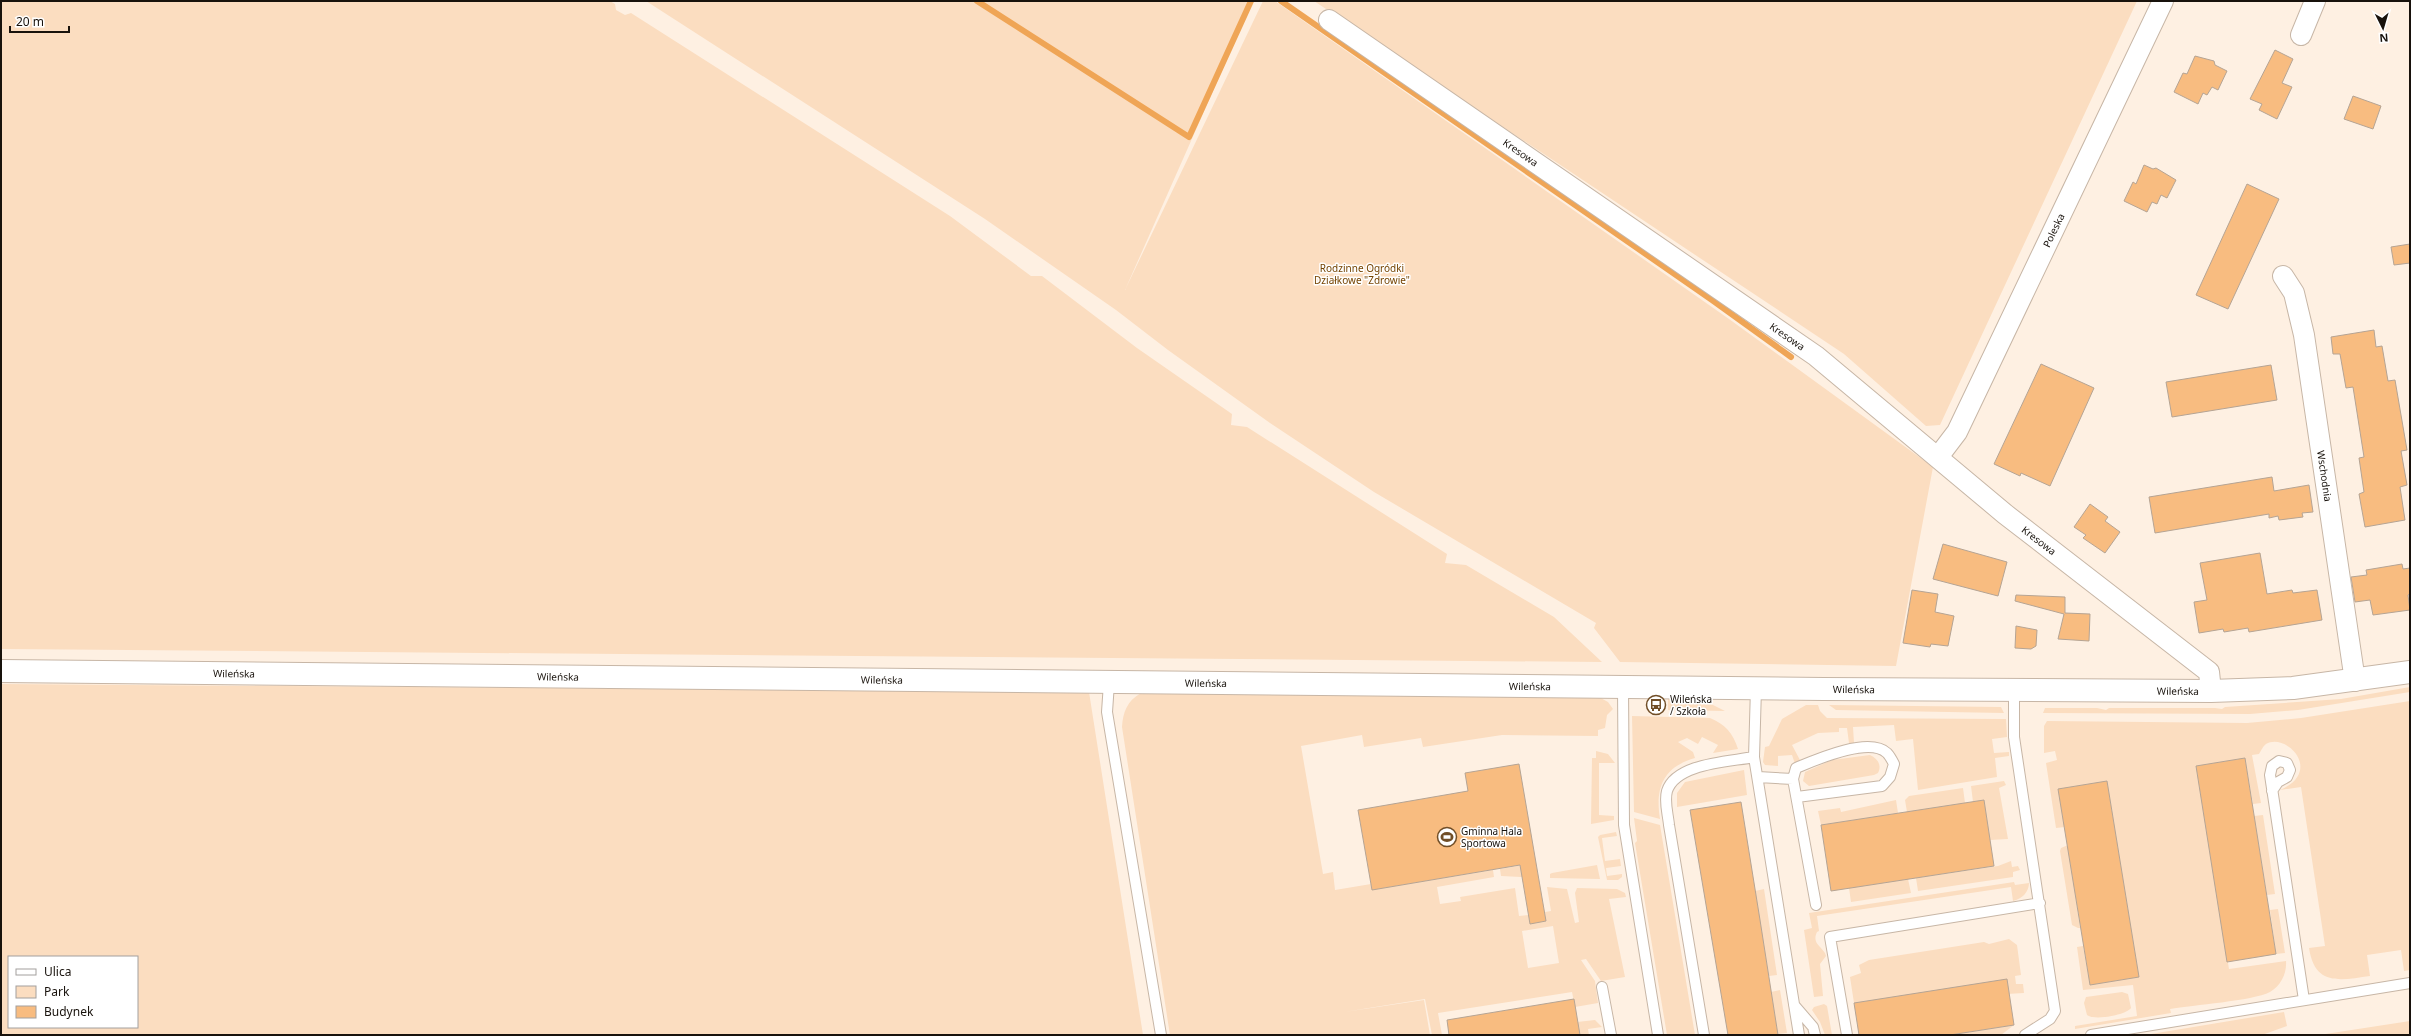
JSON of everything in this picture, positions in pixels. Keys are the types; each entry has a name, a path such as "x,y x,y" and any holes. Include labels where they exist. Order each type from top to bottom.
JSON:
{"street":[{"name":"Poleska","path":"1938,457 1957,432 2163,1"},
{"path":"2301,35 2315,1"},
{"name":"Kresowa","path":"1329,20 1816,356 2005,514 2209,672 2211,691"},
{"name":"Wschodnia","path":"2283,276 2294,293 2302,321 2354,681"},
{"name":"Wileńska","path":"1,671 2014,691 2211,691 2292,688 2354,681 2410,672"}],"lane":[{"path":"1109,682 1107,712 1161,1035"},
{"path":"1623,687 1624,825 1658,1035"},
{"path":"1756,688 1754,757 1799,1035"},
{"path":"2014,691 2014,737 2055,1011 2050,1019 2025,1035"},
{"path":"1797,797 1882,786 1890,777 1894,764 1886,752 1871,747 1830,753 1796,768 1793,779 1816,906"},
{"path":"1704,1035 1670,825 1667,792 1671,783 1686,770 1754,757"},
{"path":"1758,777 1793,779"},
{"path":"2272,791 2304,1000"},
{"path":"1847,1035 1830,936 2040,903"},
{"path":"2091,1035 2410,983"},
{"path":"1602,987 1611,1035"},
{"path":"1794,1005 1813,1027 1815,1035"}],"green space":[{"path":"1,1 610,1 615,4 616,10 625,15 631,13 950,216 1031,276 1042,276 1137,348 1232,414 1231,425 1247,427 1447,554 1445,563 1466,565 1554,617 1602,662 1,649"},
{"name":"Rodzinne Ogródki Działkowe \"Zdrowie\"","path":"646,1 1253,1 1125,290 1263,1 1275,1 1729,319 1933,467 1896,666 1620,662 1594,628 1596,623 1374,492 1270,423 1168,350 1116,310 985,219"},
{"path":"1314,1 2137,1 1940,425 1926,426 1844,354"},
{"path":"1,684 1089,692 1143,1035 1,1035"},
{"path":"2410,687 2410,692 2298,710 2250,714 2043,713 2045,708 2097,708 2106,710 2109,708 2222,709 2225,707 2341,699"},
{"path":"1141,693 1599,697 1608,702 1613,709 1607,715 1605,728 1598,730 1598,736 1502,735 1423,747 1421,738 1364,747 1362,735 1301,746 1323,874 1333,872 1335,890 1371,884 1372,890 1493,870 1494,877 1437,887 1440,904 1461,901 1460,897 1515,888 1519,916 1528,915 1530,924 1546,921 1545,912 1551,911 1547,887 1567,889 1575,923 1579,922 1575,893 1577,888 1617,889 1625,893 1626,897 1609,899 1625,977 1601,981 1586,959 1581,960 1595,981 1598,1003 1575,1007 1572,992 1438,1013 1442,1035 1432,1035 1425,999 1344,1012 1424,1000 1430,1035 1170,1035 1122,727 1123,716 1127,707 1136,696","holes":["1553,926 1559,963 1528,968 1522,931"]},
{"path":"1668,698 1703,700 1725,711 1668,710"},
{"path":"2410,701 2410,970 2404,971 2401,950 2367,955 2370,976 2349,979 2331,978 2323,975 2312,961 2309,948 2325,946 2301,787 2280,790 2293,782 2299,773 2300,764 2297,755 2291,748 2283,743 2274,742 2266,744 2259,754 2252,755 2261,803 2253,804 2245,758 2196,766 2229,969 2286,961 2284,974 2280,983 2270,992 2250,998 2170,1009 2171,1013 2075,1029 2075,1026 2137,1016 2133,985 2083,990 2077,947 2083,946 2090,985 2139,977 2107,781 2059,789 2065,827 2056,828 2046,763 2057,760 2055,751 2044,753 2044,726 2047,721 2247,723 2301,718"},
{"path":"1806,705 1818,705 1820,711 1827,718 2006,719 2007,737 1992,739 1994,753 2009,752 2009,756 1995,758 1997,777 1918,790 1913,739 1896,741 1894,725 1853,727 1854,743 1849,743 1847,728 1839,728 1839,732 1818,733 1792,745 1801,762 1795,764 1792,755 1778,756 1778,766 1765,765 1763,762 1765,747 1769,746 1782,719"},
{"path":"1829,705 2001,707 2004,713 1836,710"},
{"path":"1632,716 1710,718 1720,723 1728,730 1734,738 1738,749 1713,753 1718,745 1702,737 1698,744 1687,738 1678,742 1693,752 1695,758 1675,767 1664,780 1660,788 1660,819 1634,812"},
{"path":"1596,751 1608,754 1615,763 1599,763 1599,815 1614,816 1614,820 1591,824 1592,758 1596,758"},
{"path":"1870,755 1877,760 1880,767 1878,773 1874,775 1809,786 1803,781 1805,772 1832,760"},
{"path":"1744,770 1747,795 1677,807 1677,793 1685,782"},
{"path":"2004,781 2006,785 1999,788 2008,839 1990,840 1984,800 1973,802 1971,786"},
{"path":"1963,788 1965,803 1907,812 1905,800 1909,796"},
{"path":"1896,800 1898,813 1821,825 1818,811 1840,808 1841,812"},
{"path":"2263,815 2275,894 2267,895 2254,816"},
{"path":"1634,818 1660,825 1695,1035 1667,1035 1635,843 1637,841"},
{"path":"1616,832 1617,836 1602,838 1605,861 1620,859 1621,866 1606,868 1607,876 1622,874 1622,877 1618,880 1607,880 1598,837 1600,835"},
{"path":"2068,845 2080,928 2072,925 2060,851 2061,848"},
{"path":"2011,861 2012,867 2018,866 2020,870 2013,872 2013,877 1918,891 1916,878 1998,866"},
{"path":"1535,863 1538,878 1501,876 1500,869"},
{"path":"1597,865 1600,879 1550,878 1550,874 1552,873"},
{"path":"1908,879 1911,893 1851,902 1849,888"},
{"path":"2014,882 2015,885 2029,883 2029,886 2024,895 2013,901 2011,887 1817,916 1819,931 1817,932 1815,939 1826,956 1820,964 1823,996 1814,997 1804,930 1812,928 1809,913"},
{"path":"1764,889 1777,975 1769,976 1755,891"},
{"path":"2278,909 2285,953 2276,954 2270,910"},
{"path":"2009,939 2017,945 2021,975 2015,976 2016,984 2023,984 2024,993 1854,1003 1850,977 1861,973 1859,965 1869,960 1984,942 1989,944"},
{"path":"1780,990 1787,1033 1778,1034 1771,992"},
{"path":"2122,992 2128,994 2131,1008 2128,1011 2117,1015 2103,1017 2091,1017 2087,1015 2084,1003 2086,997"},
{"path":"1824,1004 1827,1006 1832,1035 1825,1035 1820,1022 1812,1010 1814,1007"},
{"path":"2284,1012 2287,1026 2262,1035 2145,1035"},
{"path":"1595,1020 1602,1027 1588,1029 1589,1035 1580,1035 1577,1022"},
{"path":"2410,1021 2410,1035 2319,1035"},
{"path":"2014,1025 2001,1035 1952,1035"}],"building":[{"path":"2275,50 2293,59 2282,83 2292,87 2277,119 2259,110 2262,104 2250,99"},
{"path":"2195,56 2214,61 2215,65 2227,71 2218,90 2212,87 2207,95 2203,93 2198,104 2174,92 2183,73 2187,74"},
{"path":"2353,96 2381,106 2373,129 2344,119"},
{"path":"2144,165 2153,169 2156,168 2176,180 2167,198 2161,195 2157,204 2152,202 2147,212 2124,201 2133,182 2136,184"},
{"path":"2247,184 2279,199 2228,309 2196,295"},
{"path":"2410,244 2410,263 2394,265 2391,247"},
{"path":"2374,330 2376,347 2382,346 2388,381 2395,380 2407,450 2401,451 2407,485 2400,487 2405,520 2365,527 2359,494 2364,492 2359,458 2364,457 2353,387 2346,388 2340,354 2333,354 2331,337"},
{"path":"2041,364 2094,388 2050,486 2021,473 2020,476 1994,464"},
{"path":"2271,365 2277,400 2172,417 2166,382"},
{"path":"2272,477 2274,491 2309,485 2313,512 2302,513 2303,517 2279,520 2278,516 2269,518 2269,514 2155,533 2149,497"},
{"path":"2090,504 2108,517 2105,521 2120,532 2105,553 2083,538 2086,535 2074,527"},
{"path":"1943,544 2007,562 1998,596 1933,579"},
{"path":"2260,553 2267,594 2292,590 2293,593 2317,590 2322,620 2249,632 2248,628 2224,632 2223,629 2199,633 2194,602 2207,600 2200,563"},
{"path":"2402,564 2403,569 2410,568 2410,594 2408,595 2410,610 2373,615 2370,600 2355,602 2351,577 2367,575 2366,570"},
{"path":"1912,590 1938,594 1935,612 1954,616 1948,646 1931,644 1930,647 1903,643"},
{"path":"2016,595 2065,597 2065,613 2090,614 2089,641 2058,639 2064,614 2015,601"},
{"path":"2016,626 2037,630 2036,646 2031,649 2015,648"},
{"path":"2245,758 2276,954 2227,962 2196,766"},
{"name":"Gminna Hala Sportowa","path":"1519,764 1546,921 1530,924 1520,865 1372,890 1358,810 1468,791 1465,773"},
{"path":"2107,781 2139,977 2090,985 2058,789"},
{"path":"1984,800 1994,866 1831,891 1821,825"},
{"path":"1741,802 1778,1035 1728,1035 1690,810"},
{"path":"2007,979 2014,1025 1950,1035 1859,1035 1854,1003"},
{"path":"1574,999 1580,1035 1449,1035 1447,1020"}],"waterway":[{"path":"977,1 1189,137 1251,1"},
{"path":"1281,1 1712,300 1791,357"}],"place":[{"name":"Wileńska / Szkoła","path":"1656,705"},
{"name":"Gminna Hala Sportowa","path":"1447,837"}]}
